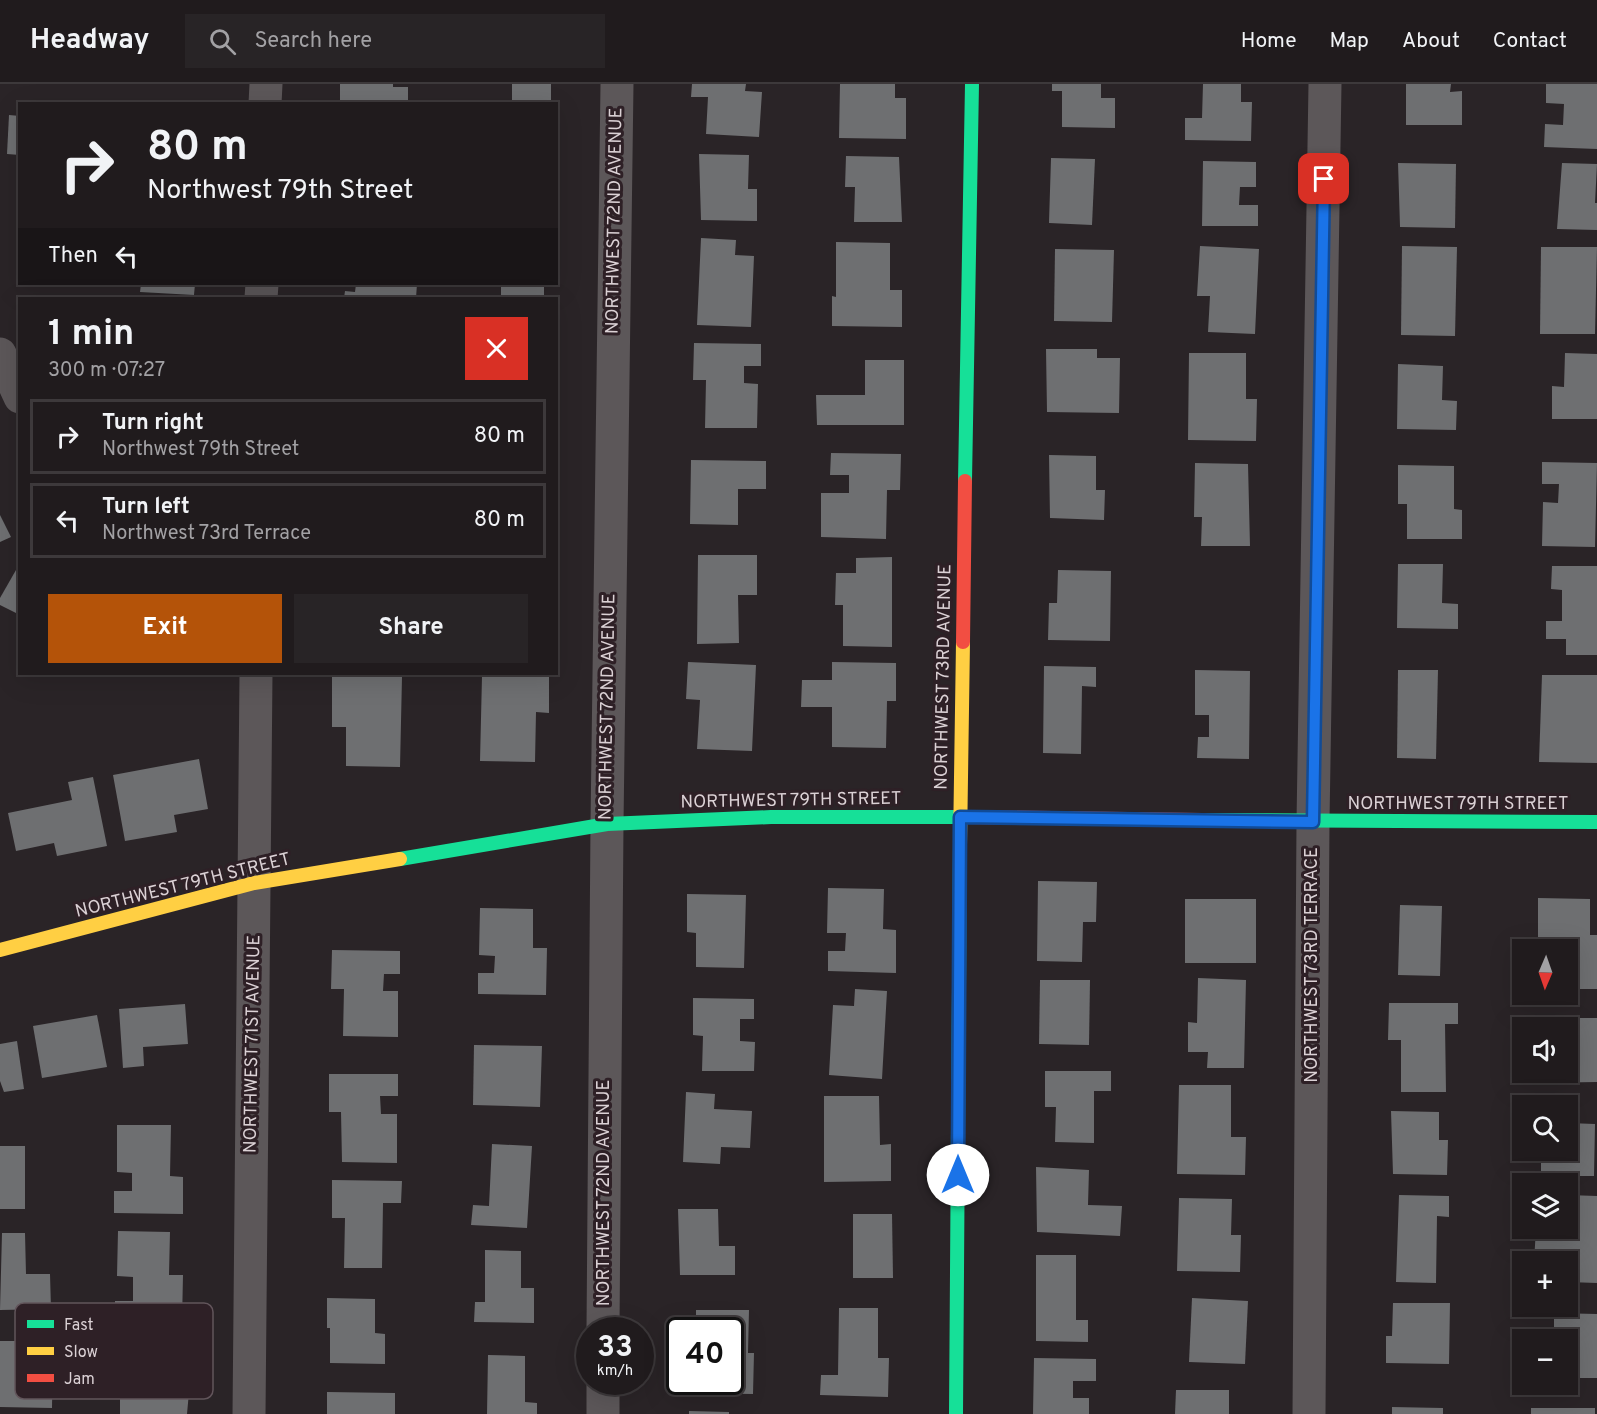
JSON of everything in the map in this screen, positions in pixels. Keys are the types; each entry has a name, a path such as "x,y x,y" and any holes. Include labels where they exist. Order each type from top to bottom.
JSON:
{"street":[{"path":"265,102 266,84"},
{"name":"NORTHWEST 72ND AVENUE","path":"603,1317 617,84"},
{"name":"NORTHWEST 73RD AVENUE","path":"956,1414 960,817 972,84"},
{"name":"NORTHWEST 73RD TERRACE","path":"1309,1414 1313,822 1325,84"},
{"path":"0,354 18,393"},
{"name":"NORTHWEST 71ST AVENUE","path":"249,1414 256,675"},
{"name":"NORTHWEST 79TH STREET","path":"0,950 255,883 607,824 771,817 1597,822"},
{"path":"603,1395 603,1414"}],"building":[{"path":"340,84 393,84 393,87 408,87 408,102 340,102"},
{"path":"512,84 551,84 551,102 512,102"},
{"path":"692,84 746,84 745,91 762,92 759,137 706,134 708,97 691,97"},
{"path":"840,84 895,84 895,98 906,98 906,139 839,138"},
{"path":"1052,84 1101,84 1101,98 1115,98 1115,128 1062,127 1062,91 1052,91"},
{"path":"1203,84 1241,84 1241,102 1252,102 1251,141 1185,140 1185,118 1202,118"},
{"path":"1406,84 1451,84 1450,92 1462,91 1462,125 1406,125"},
{"path":"1546,84 1597,84 1597,149 1544,147 1545,124 1563,125 1564,104 1546,103"},
{"path":"9,115 18,116 18,155 7,154"},
{"path":"699,154 749,155 748,189 757,189 757,221 701,220"},
{"path":"846,156 899,157 902,222 854,222 855,187 845,187"},
{"path":"1051,158 1095,159 1092,225 1049,223"},
{"path":"1203,161 1256,162 1256,187 1240,187 1239,205 1258,205 1258,226 1202,226"},
{"path":"1398,163 1456,164 1455,228 1400,227"},
{"path":"1562,163 1597,164 1595,203 1597,203 1597,230 1557,229"},
{"path":"701,238 736,240 735,255 754,256 751,327 697,325"},
{"path":"836,242 890,243 890,290 902,290 902,327 832,326 832,296 836,297"},
{"path":"1200,246 1259,249 1255,334 1208,332 1210,296 1197,296"},
{"path":"1402,246 1457,247 1455,336 1401,335"},
{"path":"1541,247 1597,247 1595,334 1540,334"},
{"path":"1055,249 1114,250 1112,322 1054,321"},
{"path":"141,285 195,285 194,295 140,292"},
{"path":"356,285 417,285 416,297 344,297 345,291 355,292"},
{"path":"544,285 544,297 501,297 501,286 487,286"},
{"path":"694,343 761,344 761,366 744,366 744,383 758,384 757,428 705,428 706,380 693,380"},
{"path":"1046,349 1097,349 1097,358 1120,358 1119,413 1047,412"},
{"path":"1189,353 1246,353 1246,399 1257,399 1256,441 1188,440"},
{"path":"1565,353 1597,354 1597,419 1552,419 1552,386 1564,387"},
{"path":"865,360 904,360 904,425 817,425 816,395 865,395"},
{"path":"1398,364 1443,366 1442,400 1457,401 1456,430 1397,429"},
{"path":"831,453 901,454 900,490 887,490 886,539 821,537 821,493 849,493 849,475 830,475"},
{"path":"1049,455 1096,456 1096,490 1105,490 1104,520 1050,518"},
{"path":"691,460 766,461 766,489 738,489 738,525 690,524"},
{"path":"1542,462 1597,463 1595,547 1542,546 1543,502 1558,503 1559,484 1542,484"},
{"path":"1195,463 1248,464 1250,546 1201,546 1202,517 1194,517"},
{"path":"1398,465 1454,466 1454,509 1462,510 1462,539 1407,539 1407,504 1398,504"},
{"path":"0,515 11,537 0,542"},
{"path":"698,555 757,555 757,595 738,595 739,643 697,644"},
{"path":"892,557 892,647 843,646 843,605 835,605 836,573 856,573 856,558"},
{"path":"1398,564 1443,564 1442,603 1458,604 1458,629 1397,628"},
{"path":"18,566 18,614 0,605 0,598"},
{"path":"1552,566 1597,566 1597,655 1566,655 1566,639 1546,639 1546,621 1562,621 1562,590 1551,589"},
{"path":"1058,570 1111,571 1110,641 1048,640 1049,603 1057,603"},
{"path":"688,662 756,665 752,751 697,749 700,700 686,699"},
{"path":"832,662 896,663 896,701 887,701 886,748 832,747 832,707 801,707 802,680 832,680"},
{"path":"1044,666 1096,667 1096,687 1082,686 1081,754 1043,753"},
{"path":"1195,670 1250,671 1249,759 1197,758 1198,737 1209,737 1209,715 1195,715"},
{"path":"1398,670 1438,670 1436,759 1397,758"},
{"path":"1542,675 1597,675 1597,763 1539,762"},
{"path":"482,676 549,677 549,713 536,712 535,762 480,761"},
{"path":"332,677 402,677 400,767 346,766 346,727 332,727"},
{"path":"199,759 208,809 174,815 177,832 125,841 113,775"},
{"path":"93,777 107,846 57,856 54,843 16,851 8,813 72,800 68,782"},
{"path":"1038,881 1097,882 1096,922 1083,922 1082,962 1037,961"},
{"path":"828,888 884,889 883,929 896,930 896,973 828,971 828,951 845,951 846,933 827,933"},
{"path":"687,894 746,895 744,968 696,967 696,933 687,932"},
{"path":"1538,898 1590,899 1590,935 1597,935 1597,989 1578,989 1578,939 1538,939"},
{"path":"1185,899 1256,899 1256,963 1185,963"},
{"path":"1400,905 1442,906 1440,976 1398,975"},
{"path":"480,908 533,909 533,948 547,948 546,995 478,994 478,973 494,973 495,956 479,955"},
{"path":"332,950 400,951 400,974 384,974 383,991 398,991 398,1037 343,1036 344,989 331,989"},
{"path":"1198,978 1246,980 1244,1068 1207,1068 1208,1052 1188,1052 1188,1022 1197,1023"},
{"path":"1040,980 1090,980 1089,1045 1039,1044"},
{"path":"855,989 887,991 882,1079 829,1075 833,1005 854,1006"},
{"path":"693,998 754,999 754,1019 740,1019 740,1041 755,1042 754,1071 702,1071 703,1036 693,1035"},
{"path":"1389,1003 1458,1003 1458,1024 1445,1024 1446,1092 1401,1092 1401,1040 1388,1040"},
{"path":"185,1004 188,1044 143,1047 144,1066 123,1068 119,1009"},
{"path":"97,1015 107,1067 42,1078 33,1026"},
{"path":"1578,1018 1597,1018 1597,1082 1578,1082"},
{"path":"17,1041 24,1089 4,1092 0,1081 0,1044"},
{"path":"474,1045 542,1046 540,1107 473,1105"},
{"path":"1045,1071 1111,1071 1111,1091 1094,1091 1094,1143 1055,1142 1056,1107 1045,1107"},
{"path":"329,1074 398,1074 398,1096 380,1096 381,1114 397,1114 397,1163 342,1162 341,1112 329,1112"},
{"path":"1179,1085 1231,1085 1231,1137 1246,1137 1245,1175 1177,1174"},
{"path":"686,1092 715,1094 714,1109 752,1111 750,1148 721,1147 720,1164 683,1162"},
{"path":"824,1096 879,1096 880,1145 891,1144 891,1181 824,1182"},
{"path":"1391,1111 1439,1112 1439,1140 1448,1140 1447,1175 1393,1174"},
{"path":"1578,1123 1595,1124 1594,1176 1578,1176 1578,1173 1541,1173 1541,1161 1578,1161"},
{"path":"117,1125 171,1125 170,1176 183,1177 183,1214 114,1213 114,1191 132,1191 132,1173 117,1172"},
{"path":"492,1144 532,1146 527,1228 471,1225 473,1205 489,1206"},
{"path":"0,1146 25,1146 25,1209 0,1209"},
{"path":"1036,1167 1089,1170 1088,1205 1122,1206 1120,1236 1037,1232"},
{"path":"332,1180 402,1181 401,1203 383,1203 382,1268 344,1268 345,1218 332,1218"},
{"path":"1399,1195 1449,1196 1449,1217 1437,1216 1436,1283 1396,1282"},
{"path":"1578,1195 1597,1196 1597,1283 1578,1282 1578,1251 1535,1251 1535,1239 1578,1239"},
{"path":"1179,1198 1232,1199 1231,1235 1241,1235 1240,1272 1177,1271"},
{"path":"678,1209 718,1209 719,1246 735,1246 735,1275 680,1275"},
{"path":"853,1214 892,1214 893,1278 853,1278"},
{"path":"118,1231 170,1232 169,1275 183,1275 182,1303 115,1303 115,1301 133,1301 133,1277 117,1276"},
{"path":"2,1233 25,1233 26,1274 50,1274 51,1303 15,1303 15,1310 0,1310"},
{"path":"485,1250 521,1251 521,1288 534,1288 534,1323 474,1322 475,1302 485,1302"},
{"path":"1036,1255 1076,1255 1076,1320 1088,1320 1088,1342 1036,1341"},
{"path":"327,1298 375,1299 375,1333 385,1334 385,1364 330,1363"},
{"path":"1192,1298 1248,1301 1245,1364 1189,1362"},
{"path":"1393,1303 1450,1303 1449,1364 1386,1363 1386,1336 1392,1336"},
{"path":"839,1308 878,1308 878,1358 889,1358 888,1397 820,1395 821,1375 838,1375"},
{"path":"696,1310 749,1310 748,1353 754,1353 753,1394 744,1394 744,1317 696,1317"},
{"path":"1597,1314 1597,1378 1578,1378 1578,1329 1554,1329 1554,1317"},
{"path":"0,1341 15,1341 15,1399 52,1399 52,1408 0,1407"},
{"path":"488,1355 525,1356 525,1402 537,1403 537,1414 487,1414"},
{"path":"1034,1358 1096,1359 1096,1381 1073,1381 1073,1398 1089,1398 1089,1414 1033,1414"},
{"path":"1176,1390 1229,1390 1229,1414 1175,1414"},
{"path":"327,1392 395,1393 395,1414 327,1414"},
{"path":"120,1399 188,1399 187,1414 120,1414"},
{"path":"1392,1407 1443,1408 1443,1414 1392,1414"},
{"path":"1531,1408 1595,1408 1595,1414 1531,1414"},
{"path":"689,1411 729,1412 729,1414 689,1414"}],"traffic: fast":[{"path":"965,481 972,84"},
{"path":"400,859 607,824 771,817 969,817"},
{"path":"1202,820 1597,822"},
{"path":"956,1414 960,845"}],"traffic: slow":[{"path":"960,845 963,642"},
{"path":"0,950 254,883 400,859"}],"traffic: jam":[{"path":"963,642 965,481"},
{"path":"969,817 1202,820"}],"route":[{"path":"958,1175 960,817 1313,822 1324,179"}]}
